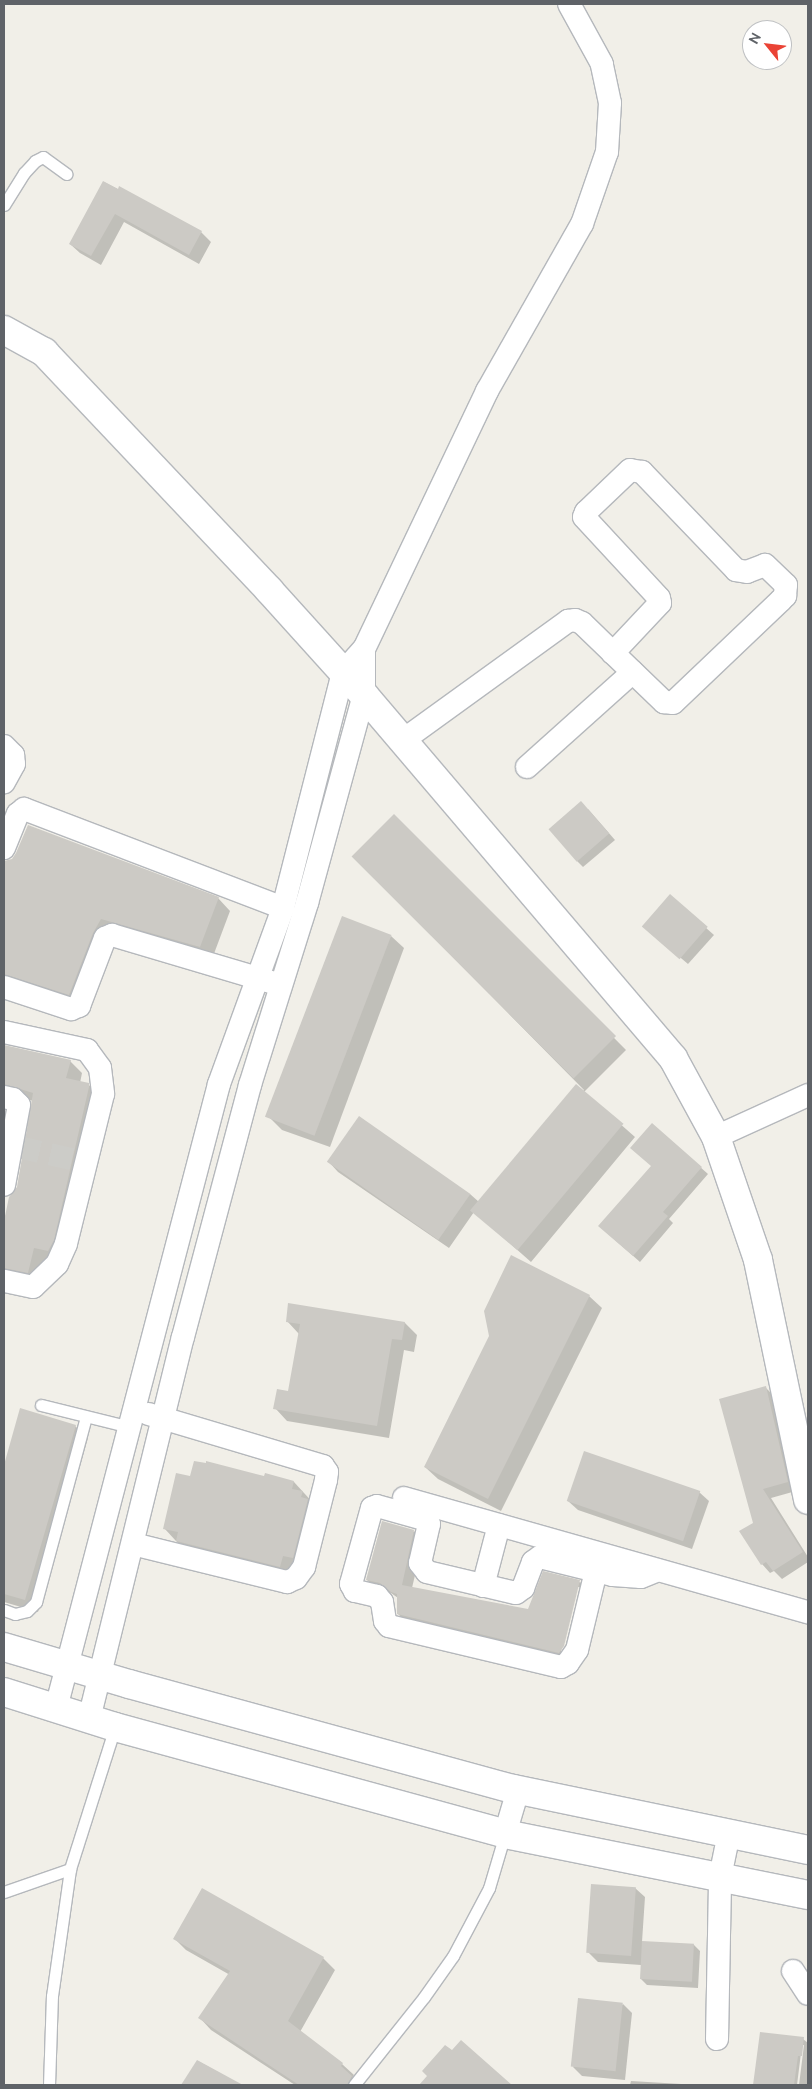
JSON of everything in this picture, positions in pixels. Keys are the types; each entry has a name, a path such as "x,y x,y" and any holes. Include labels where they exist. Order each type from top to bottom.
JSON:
{"street":[{"path":"56,1708 219,1084 283,908 343,672 364,649 487,391 582,224 607,152 610,103 602,64 569,4"},
{"path":"4,330 44,352 269,590 364,695 673,1058 716,1137 758,1260 808,1500"},
{"path":"402,741 568,621 582,622 613,653 664,702 673,702 781,600 786,591 786,585 765,565 747,572 741,573 736,570 642,472 636,470 624,474 586,512 584,517 660,600 659,606 613,653"},
{"path":"89,1718 250,1085 308,903 364,695 364,649"},
{"path":"527,767 633,672"},
{"path":"4,746 13,755 14,764 4,782"},
{"path":"4,848 18,814 24,809 283,908"},
{"path":"4,987 71,1009 79,1006 105,938 112,936 207,964 257,976 282,985"},
{"path":"4,1032 87,1050 100,1068 103,1094 80,1161 66,1244 57,1264 33,1287 4,1281"},
{"path":"716,1137 808,1095"},
{"path":"4,1097 13,1099 19,1105 14,1146 4,1185"},
{"path":"132,1418 164,1418 323,1466 327,1472 304,1567 296,1578 287,1582 133,1544"},
{"path":"403,1498 808,1612"},
{"path":"596,1571 577,1650 568,1663 561,1667 389,1626 382,1602 377,1596 355,1591 352,1584 372,1508 377,1506 424,1519 429,1524 420,1564 427,1572 484,1586 516,1593 523,1588 533,1562 540,1557 596,1571 641,1577 658,1570"},
{"path":"484,1586 499,1525"},
{"path":"4,1647 101,1676 518,1790 808,1850"},
{"path":"4,1692 115,1727 505,1834 808,1895"},
{"path":"505,1834 518,1790"},
{"path":"717,2039 720,1877 729,1833"},
{"path":"793,1971 808,1994"}],"lane":[{"path":"4,205 24,173 35,161 43,157 66,174"},
{"path":"41,1405 86,1417 132,1418"},
{"path":"4,1610 15,1614 27,1612 36,1602 86,1417"},
{"path":"49,2085 52,1996 70,1869 115,1727"},
{"path":"354,2085 424,1997 453,1956 489,1888 505,1834"},
{"path":"4,1892 70,1869"}],"building":[{"path":"103,181 118,189 119,186 202,231 189,255 115,214 91,256 69,244"},
{"path":"581,801 609,833 577,862 549,829"},
{"path":"394,814 616,1036 574,1078 352,856"},
{"path":"28,825 219,897 200,947 101,919 93,933 69,995 4,974 4,861 12,859 16,853"},
{"path":"670,894 708,927 680,959 642,926"},
{"path":"342,916 391,935 314,1136 265,1117"},
{"path":"4,1045 71,1060 66,1078 89,1083 54,1240 48,1251 34,1248 28,1273 4,1268 4,1221 9,1197 17,1187 33,1093 4,1084"},
{"path":"576,1084 623,1124 517,1250 470,1210"},
{"path":"359,1116 470,1194 438,1240 327,1162"},
{"path":"652,1123 702,1167 663,1212 668,1216 633,1256 598,1226 651,1166 630,1148"},
{"path":"511,1255 590,1295 488,1499 424,1467 489,1336 484,1311"},
{"path":"288,1303 405,1322 402,1340 392,1339 377,1426 273,1409 277,1389 288,1391 300,1324 286,1322"},
{"path":"766,1386 788,1482 763,1489 803,1552 773,1571 766,1562 761,1565 739,1531 753,1523 719,1399"},
{"path":"20,1408 76,1425 25,1600 4,1594 4,1465"},
{"path":"584,1451 700,1491 683,1541 567,1501"},
{"path":"194,1461 206,1463 206,1461 264,1476 265,1473 294,1481 292,1489 303,1491 301,1497 308,1499 293,1558 283,1556 280,1567 176,1541 178,1532 163,1529 176,1473 190,1476"},
{"path":"382,1521 414,1530 402,1585 528,1609 543,1571 580,1580 564,1646 559,1653 397,1614 397,1594 391,1592 380,1583 366,1580"},
{"path":"591,1884 636,1887 631,1956 586,1953"},
{"path":"202,1888 324,1957 288,2021 343,2063 341,2066 352,2076 347,2085 299,2085 198,2018 230,1971 173,1939"},
{"path":"642,1941 694,1944 692,1982 640,1979"},
{"path":"578,1998 623,2003 616,2071 571,2067"},
{"path":"760,2032 804,2037 802,2056 798,2056 794,2085 753,2085"},
{"path":"461,2040 512,2085 419,2085 427,2076 422,2071 445,2045 452,2050"},
{"path":"197,2060 243,2085 181,2085"}],"tunnel":[{"path":"18,1147 75,1160"}]}
